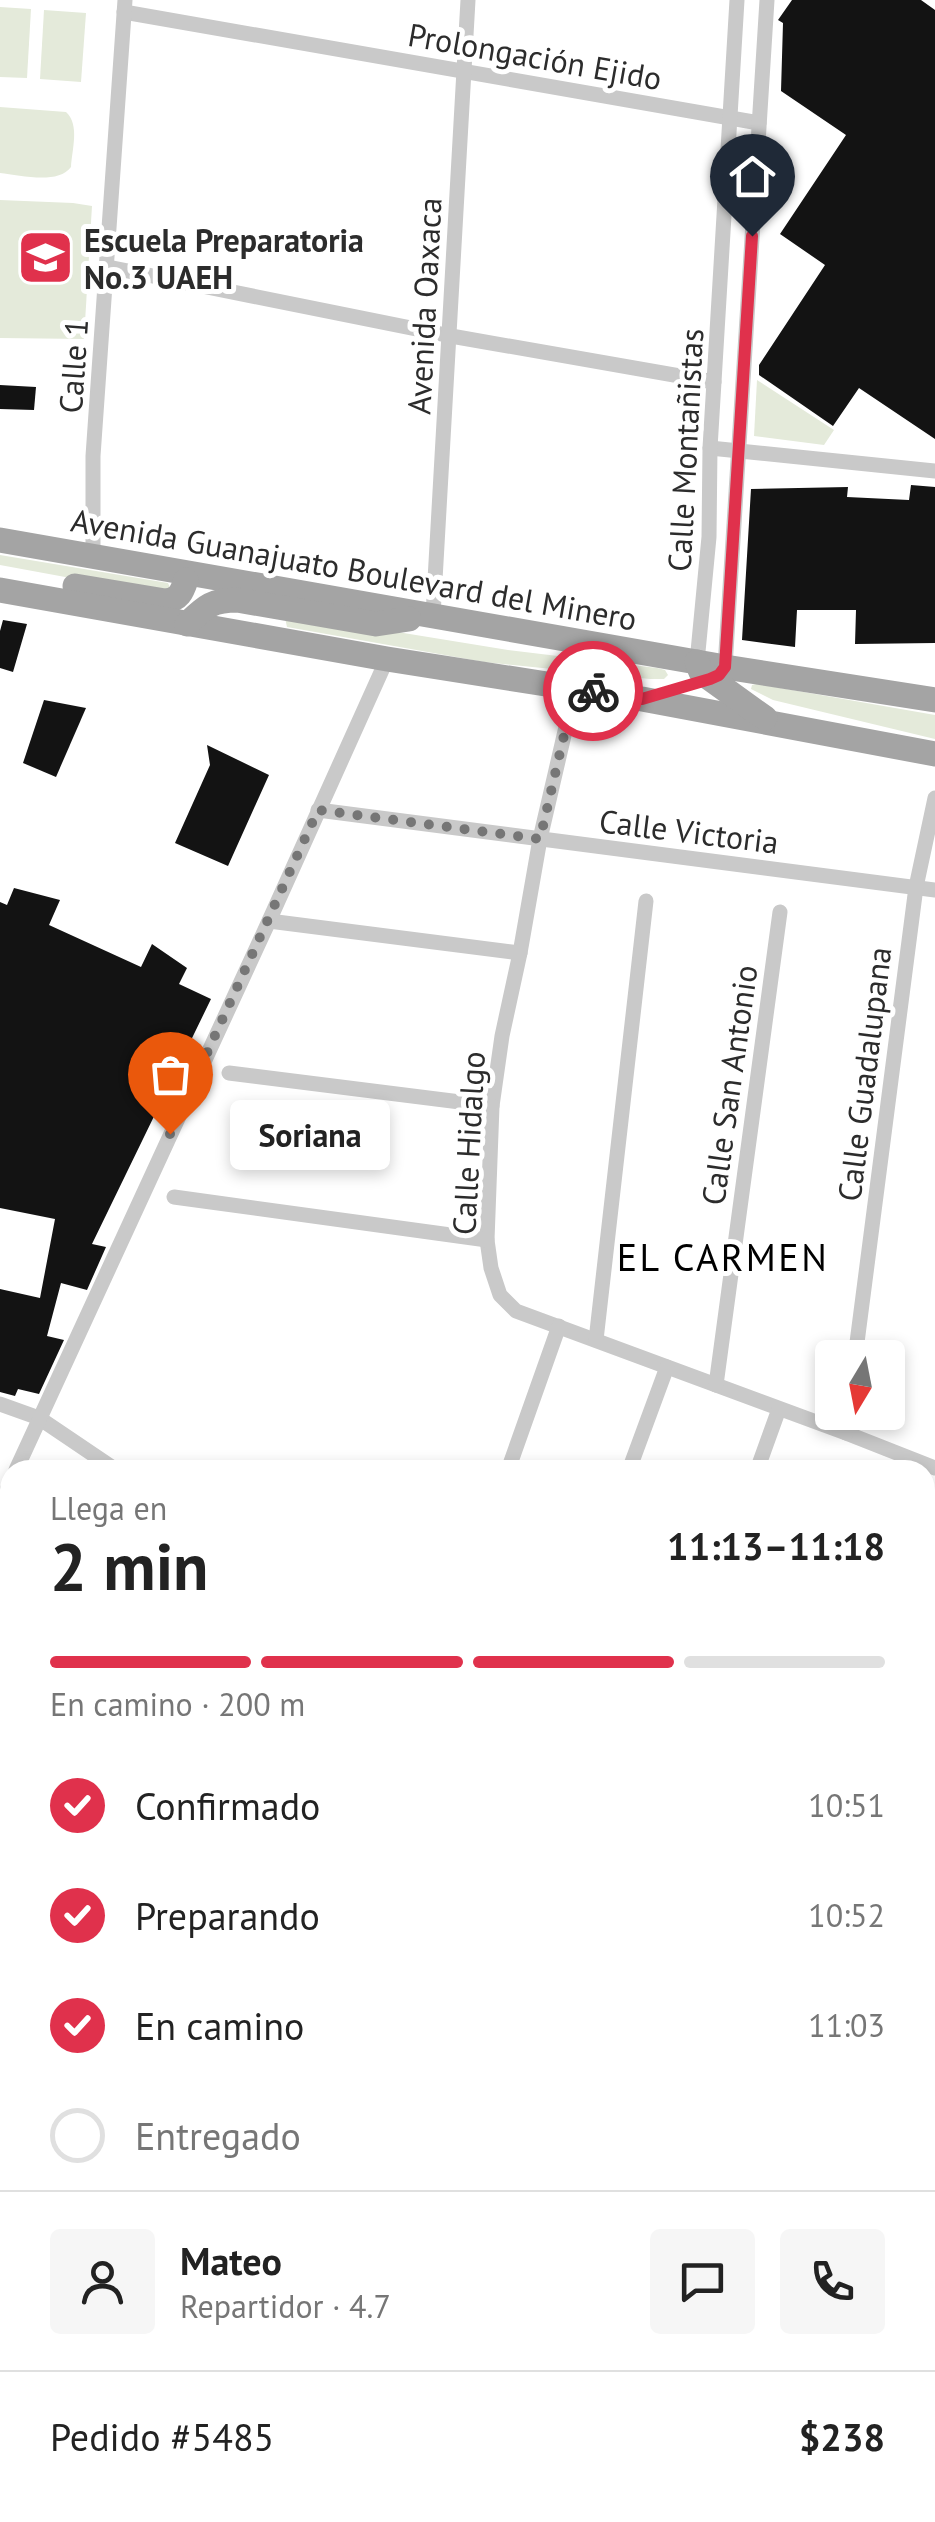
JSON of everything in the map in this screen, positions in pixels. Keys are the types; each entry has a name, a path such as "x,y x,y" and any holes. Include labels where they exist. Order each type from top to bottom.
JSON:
{"main road":[{"name":"Avenida Guanajuato Boulevard del Minero","path":"0,540 711,669 935,700"},
{"path":"27,595 68,584 166,602 178,597 181,575"},
{"path":"181,575 202,620"},
{"path":"0,590 202,620 264,638 642,699 935,754"},
{"path":"202,620 222,600 376,624 433,616"},
{"path":"264,638 270,617 284,608"},
{"path":"642,699 711,669 773,724"}],"street":[{"name":"Avenida Oaxaca","path":"433,616 468,0"},
{"name":"Calle Montañistas","path":"711,669 710,448 737,0"},
{"name":"Calle Montañistas","path":"711,669 738,451 767,0"},
{"name":"Prolongación Ejido","path":"124,6 464,72 759,123"},
{"name":"Calle 1","path":"93,556 94,456 124,6"},
{"path":"108,267 450,336 714,382"},
{"path":"710,448 935,471"},
{"path":"20,1460 387,659"},
{"name":"Calle Hidalgo","path":"575,688 540,839 492,1106 487,1240 500,1295 516,1311 846,1432 894,1460"},
{"name":"Calle Guadalupana","path":"858,1340 916,888 935,798"},
{"name":"Calle Victoria","path":"318,810 935,890"},
{"path":"596,1340 646,901"},
{"name":"Calle San Antonio","path":"716,1385 780,912"},
{"path":"269,921 520,953"},
{"path":"229,1074 492,1106"},
{"path":"174,1197 487,1240"},
{"path":"512,1460 559,1326"},
{"path":"633,1460 667,1368"},
{"path":"0,1404 38,1418 101,1460"},
{"path":"760,1460 779,1409"}],"green space":[{"path":"0,7 31,9 27,78 0,77"},
{"path":"44,10 86,13 81,82 40,79"},
{"path":"0,107 66,112 74,130 71,167 65,173 48,177 0,173"},
{"path":"0,200 92,206 84,339 0,338"},
{"path":"757,380 834,430 824,445 754,436"},
{"path":"0,555 168,583 171,590 163,595 0,565"},
{"path":"293,615 508,650 657,668 668,675 664,679 650,679 484,662 287,627 285,618"},
{"path":"757,684 935,715 935,739 773,700 751,689"}],"building":[{"path":"792,0 921,0 935,10 935,439 859,388 833,426 759,375 759,365 825,265 780,234 846,135 781,91 783,23 778,20"},
{"path":"0,385 36,387 34,410 0,409"},
{"path":"911,485 935,487 935,643 855,644 856,610 797,610 795,647 742,640 751,489 848,487 847,497 909,500"},
{"path":"3,620 27,624 13,672 0,668"},
{"path":"44,700 86,708 56,777 23,763"},
{"path":"207,745 269,775 228,866 175,843 210,765"},
{"path":"14,888 60,900 49,925 141,967 152,944 187,968 179,984 211,999 92,1244 106,1247 87,1290 61,1283 47,1336 64,1340 39,1394 18,1389 15,1396 0,1392 0,1289 40,1298 55,1219 0,1208 0,902 7,905"}],"way so far":[{"path":"170,1134 318,810 540,839 575,688 593,691"}],"place":[{"name":"Escuela Preparatoria No.3 UAEH","path":"45,258"},
{"name":"Soriana","path":"170,1134"}],"district":[{"name":"EL CARMEN","path":"723,1256"}],"route":[{"path":"593,691 642,699 710,679 725,667 752,236"}]}
